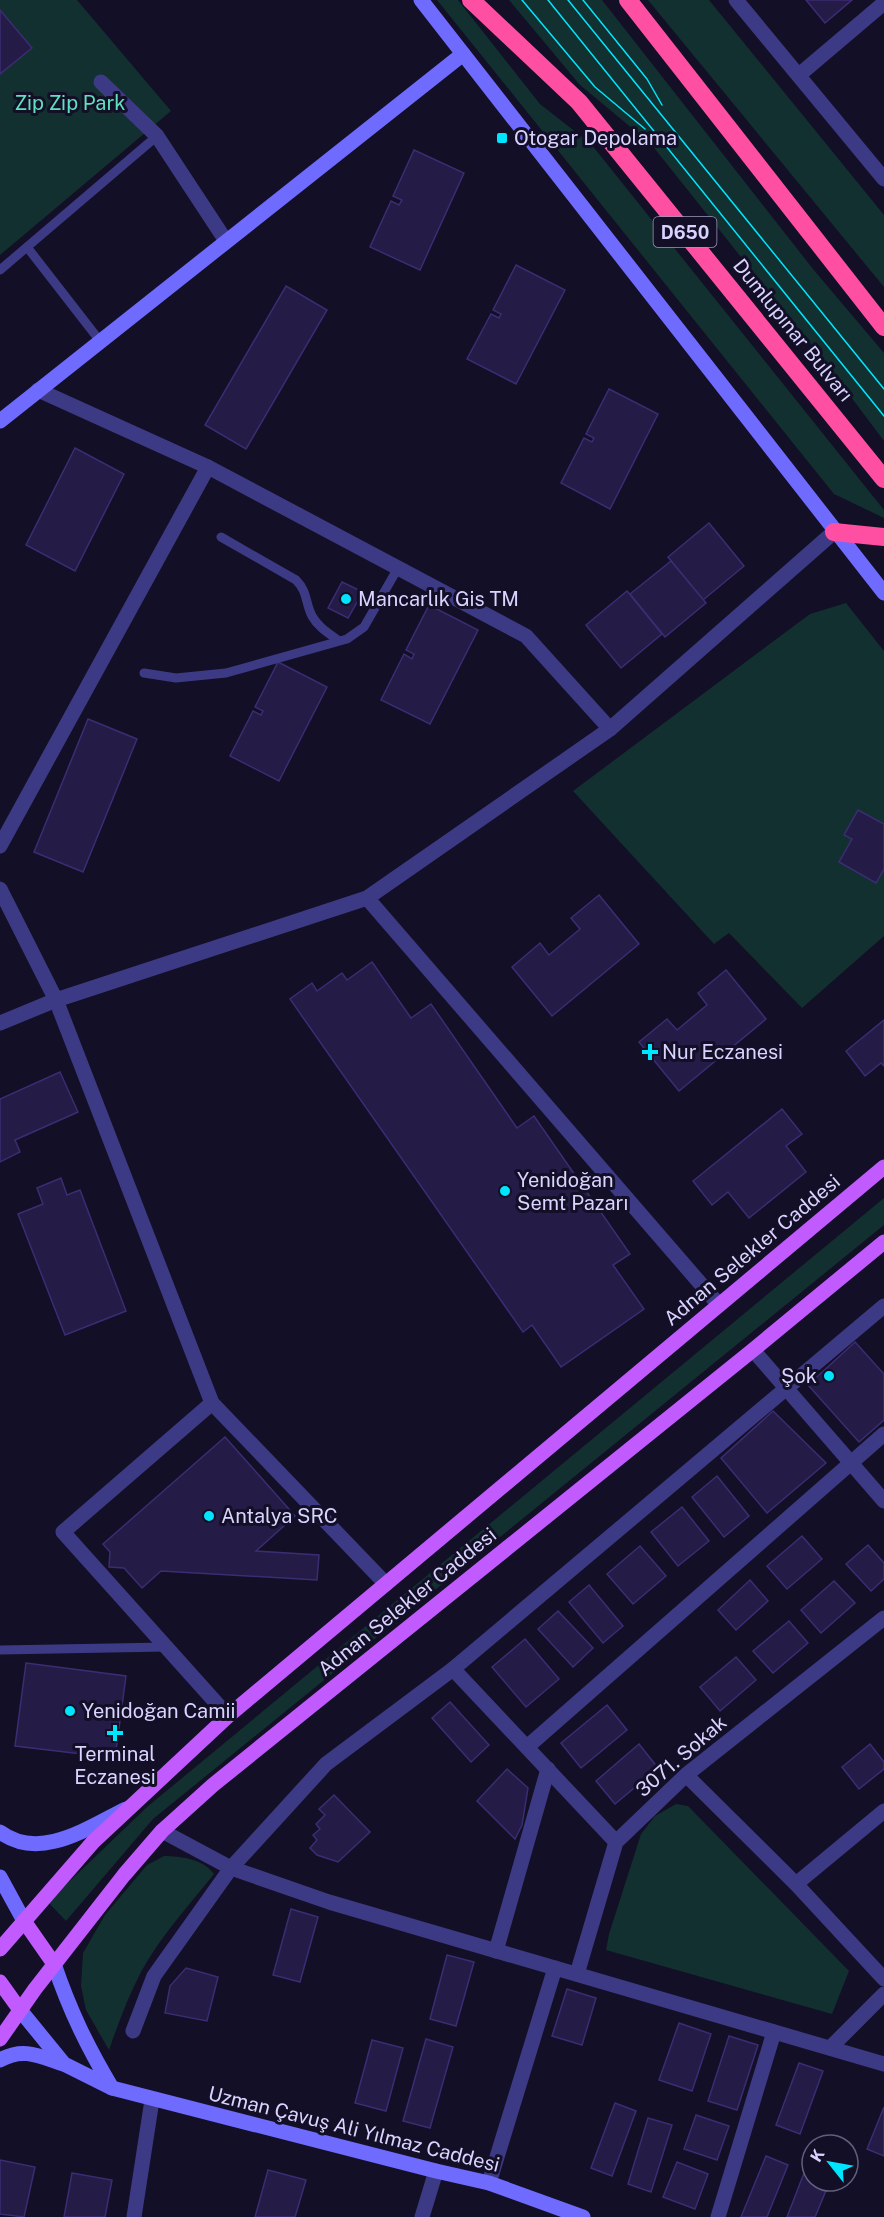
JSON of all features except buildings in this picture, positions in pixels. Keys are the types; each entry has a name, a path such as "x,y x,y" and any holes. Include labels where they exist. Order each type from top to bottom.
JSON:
{"highway":[{"name":"Dumlupınar Bulvarı","path":"471,0 579,102 884,479"},
{"path":"628,0 884,327"},
{"path":"834,531 884,537"}],"main road":[{"name":"Adnan Selekler Caddesi","path":"0,1949 93,1842 228,1716 884,1167"},
{"name":"Adnan Selekler Caddesi","path":"0,2039 54,1964 124,1875 162,1831 213,1785 884,1242"},
{"path":"24,1920 54,1964"},
{"path":"0,1982 20,2010"}],"street":[{"path":"421,0 884,593"},
{"path":"736,0 884,178"},
{"path":"799,75 884,3"},
{"path":"0,421 463,54"},
{"path":"101,82 157,136 226,241"},
{"path":"38,390 208,467 526,636 610,729"},
{"path":"0,846 208,467"},
{"path":"0,1023 56,1000 367,898 610,729 834,531"},
{"path":"0,890 56,1000 212,1403 386,1584"},
{"path":"367,898 719,1305"},
{"path":"133,2031 154,1976 231,1868 326,1764 453,1669 884,1306"},
{"path":"753,1350 884,1501"},
{"path":"212,1403 63,1532 228,1716"},
{"path":"527,1747 884,1434"},
{"name":"3071. Sokak","path":"577,1974 616,1842 686,1775 884,1618"},
{"path":"453,1669 616,1842"},
{"path":"496,1951 548,1769"},
{"path":"686,1775 796,1884 884,1979"},
{"name":"Adnan Selekler Caddesi","path":"0,1832 24,1842 47,1844 68,1838 126,1809"},
{"path":"796,1884 884,1811"},
{"path":"162,1831 231,1868 329,1902 884,2064"},
{"path":"0,1877 24,1920"},
{"path":"54,1964 85,2043 112,2088"},
{"path":"489,2183 555,1968"},
{"path":"830,2048 884,1994"},
{"path":"20,2010 64,2064"},
{"path":"718,2217 774,2031"},
{"path":"0,2060 25,2052 64,2064"},
{"name":"Uzman Çavuş Ali Yılmaz Caddesi","path":"64,2064 112,2088 152,2100 489,2183 583,2217"},
{"path":"134,2217 152,2100"},
{"path":"422,2217 436,2171"}],"lane":[{"path":"0,270 157,136"},
{"path":"27,247 100,341"},
{"path":"220,537 296,580 304,588 312,616 321,628 338,640"},
{"path":"144,673 176,678 226,673 356,635 364,627 398,568"},
{"path":"0,1650 166,1647"}],"green space":[{"name":"Zip Zip Park","path":"0,0 77,0 171,111 0,255"},
{"path":"437,0 458,0 540,104 591,144 884,510 884,518 834,494"},
{"path":"509,0 602,0 813,269 884,353 884,441 827,365 651,144 580,85"},
{"path":"648,0 709,0 884,215 884,287"},
{"path":"846,603 884,651 884,936 802,1008 729,933 714,944 573,791 810,614"},
{"path":"884,1198 884,1225 153,1819 66,1921 48,1902 147,1807"},
{"path":"676,1804 688,1806 849,1971 832,2014 606,1950 641,1834 655,1816"},
{"path":"164,1856 198,1862 214,1874 175,1921 141,1972 109,2050 86,2010 81,1986 83,1953 105,1915 147,1865"}],"tram line":[{"path":"522,0 595,87 645,129"},
{"path":"548,0 884,416"},
{"path":"568,0 884,389"},
{"path":"583,0 647,79 662,105"}],"place":[{"name":"Otogar Depolama","path":"502,138"},
{"name":"Mancarlık Gis TM","path":"346,599"},
{"name":"Nur Eczanesi","path":"650,1052"},
{"name":"Yenidoğan Semt Pazarı","path":"505,1191"},
{"name":"Şok","path":"829,1376"},
{"name":"Antalya SRC","path":"209,1516"},
{"name":"Yenidoğan Camii","path":"70,1711"},
{"name":"Terminal Eczanesi","path":"115,1733"}]}
